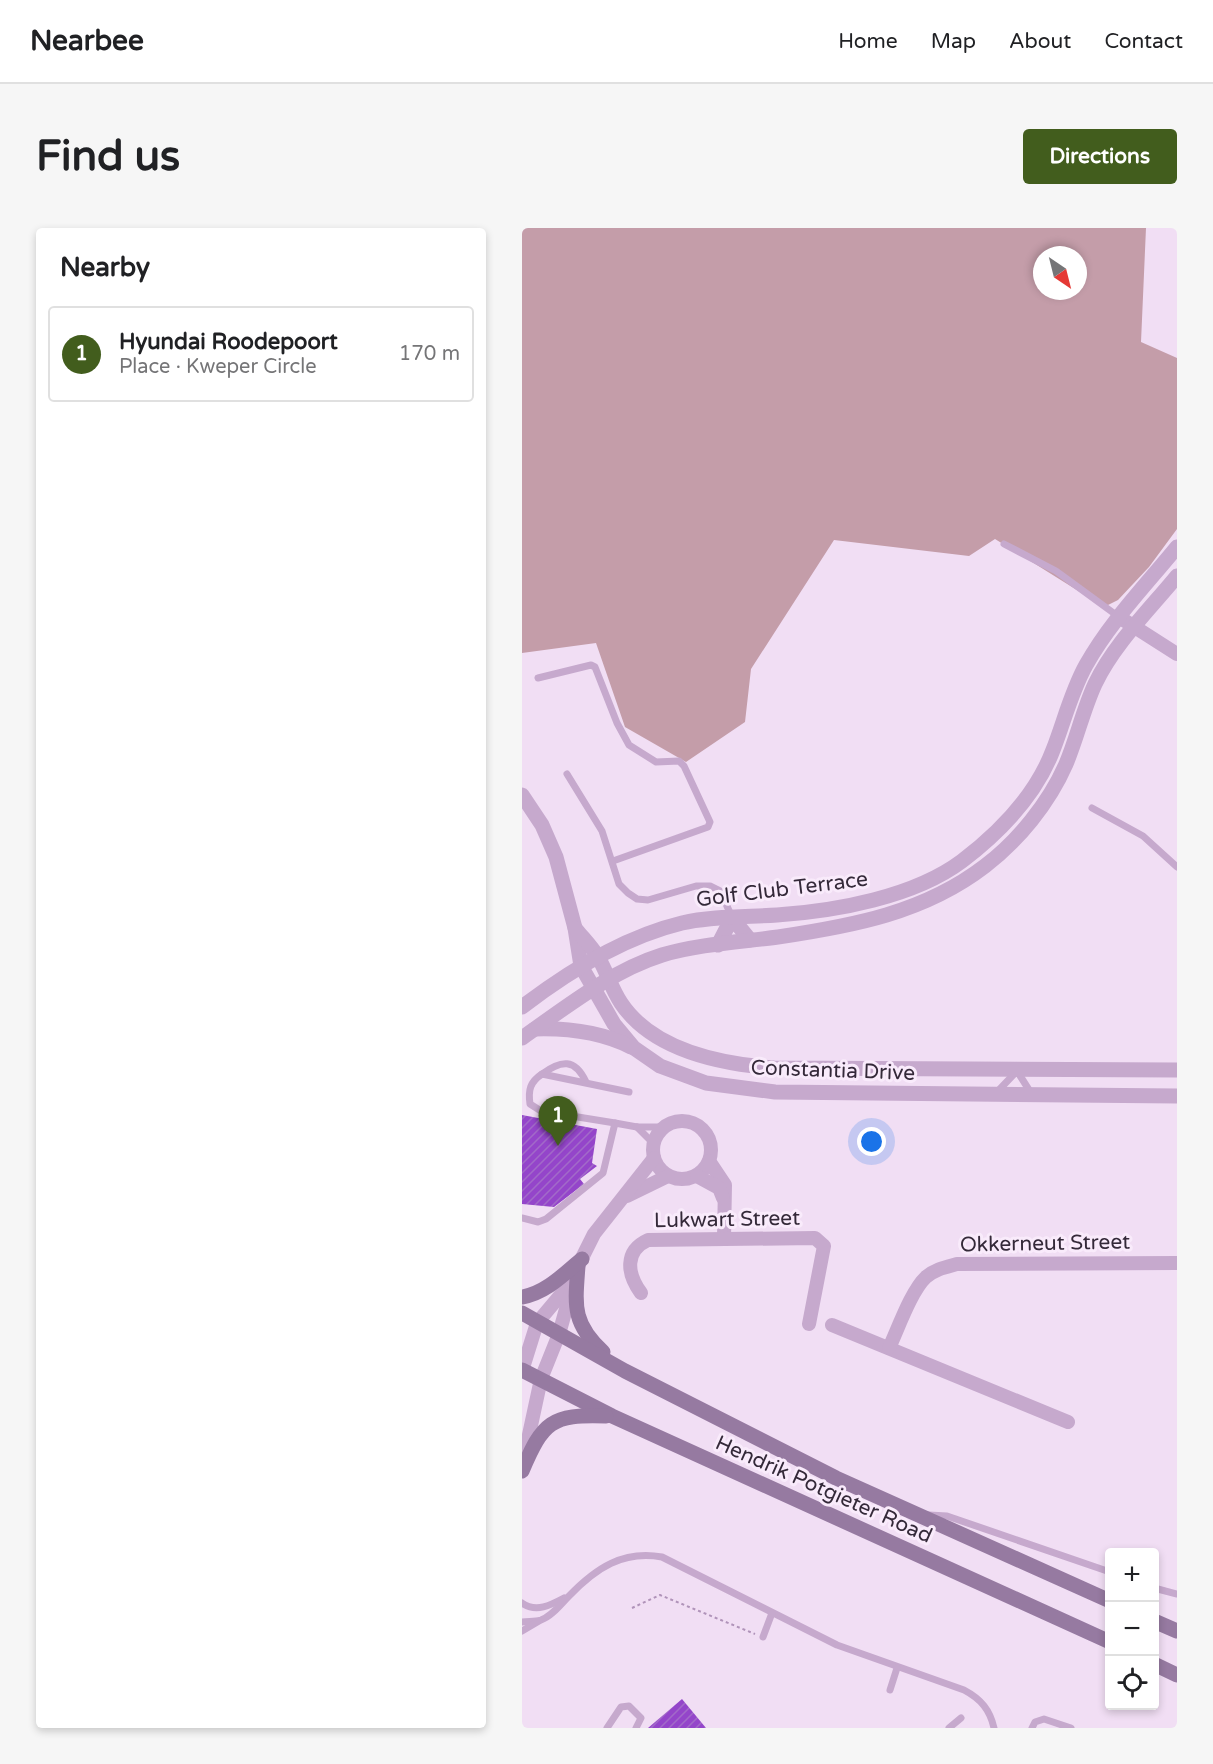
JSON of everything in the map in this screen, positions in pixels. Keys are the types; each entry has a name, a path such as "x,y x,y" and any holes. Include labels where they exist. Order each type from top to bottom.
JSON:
{"main road":[{"path":"522,1297 534,1295 545,1289 580,1262"},
{"path":"580,1262 575,1302 581,1327 592,1342 625,1371"},
{"name":"Hendrik Potgieter Road","path":"522,1313 625,1371 914,1515 1105,1599"},
{"name":"Hendrik Potgieter Road","path":"522,1370 612,1416 1105,1640"},
{"path":"522,1471 534,1442 547,1426 579,1415 612,1416"},
{"path":"1159,1623 1177,1631"},
{"path":"1159,1666 1177,1675"}],"street":[{"name":"Golf Club Terrace","path":"522,1007 581,966 598,957 683,922 781,915 889,896 931,879 961,862 1009,819 1041,776 1084,668 1099,643 1177,546"},
{"name":"Golf Club Terrace","path":"528,1034 608,981 664,955 865,922 903,912 939,896 986,865 1024,829 1045,801 1065,766 1096,682 1117,649 1177,576"},
{"path":"1119,617 1177,654"},
{"name":"Constantia Drive","path":"522,795 542,825 556,857 575,928 581,966 593,990 614,1024 634,1048 660,1066 682,1076 726,1087 775,1092 1177,1096"},
{"path":"718,945 732,918 750,940"},
{"name":"Constantia Drive","path":"575,928 598,957 622,1005 653,1033 692,1052 727,1064 774,1068 1177,1070"},
{"path":"528,1034 564,1029 602,1035 634,1048"},
{"path":"682,1121 700,1126 711,1142 709,1161 697,1176 687,1179 668,1176 661,1170 654,1158 653,1143 664,1127 682,1121"},
{"path":"522,1466 541,1379 559,1334 572,1281 580,1262 594,1234 654,1158"},
{"path":"709,1161 725,1185 724,1238"},
{"path":"623,1198 668,1176"},
{"path":"697,1176 718,1188 723,1198"},
{"name":"Lukwart Street","path":"641,1293 630,1274 629,1258 642,1243 657,1238 815,1238 822,1242 823,1255 809,1324"},
{"name":"Okkerneut Street","path":"889,1348 920,1286 926,1277 941,1268 957,1264 1177,1263"},
{"path":"522,1370 537,1323 572,1281"},
{"path":"832,1326 1068,1422"}],"lane":[{"path":"1004,544 1056,571 1119,617"},
{"path":"538,678 591,665 595,667 617,723 629,745 656,762 679,761 684,766 710,822 708,827 613,861"},
{"path":"567,774 602,831 619,884 637,899 648,900 696,886 710,886 720,891 732,918"},
{"path":"1092,808 1143,836 1177,867"},
{"path":"586,1082 580,1069 571,1064 561,1063 534,1080 528,1091 530,1104 541,1111 637,1127 664,1127"},
{"path":"992,1095 1017,1071 1032,1095"},
{"path":"542,1074 629,1092"},
{"path":"522,1218 538,1222 546,1219 599,1178 607,1163 615,1123"},
{"path":"637,1127 653,1143"},
{"path":"914,1515 947,1516 1105,1570"},
{"path":"522,1631 556,1610 590,1578 620,1558 641,1553 662,1557 837,1645 964,1690 975,1696 988,1709 994,1728"},
{"path":"1159,1589 1177,1594"},
{"path":"522,1603 530,1608 544,1607 572,1593"},
{"path":"763,1637 772,1613"},
{"path":"522,1622 541,1620"},
{"path":"890,1690 897,1668"},
{"path":"607,1728 621,1707 629,1706 641,1718 636,1728"},
{"path":"949,1728 961,1718"},
{"path":"1032,1728 1035,1722 1044,1719 1071,1728"}],"path":[{"path":"632,1608 660,1595 763,1637"}],"shaded area":[{"path":"522,228 1146,228 1141,342 1177,358 1177,529 1149,567 1118,600 1104,607 995,539 969,556 834,540 751,669 745,722 686,762 625,727 596,643 522,653"}],"building":[{"path":"522,1115 597,1129 592,1163 597,1166 580,1179 584,1184 554,1207 522,1204"},
{"path":"682,1699 706,1728 648,1728"}],"place":[{"name":"Hyundai Roodepoort","path":"558,1146"}]}
